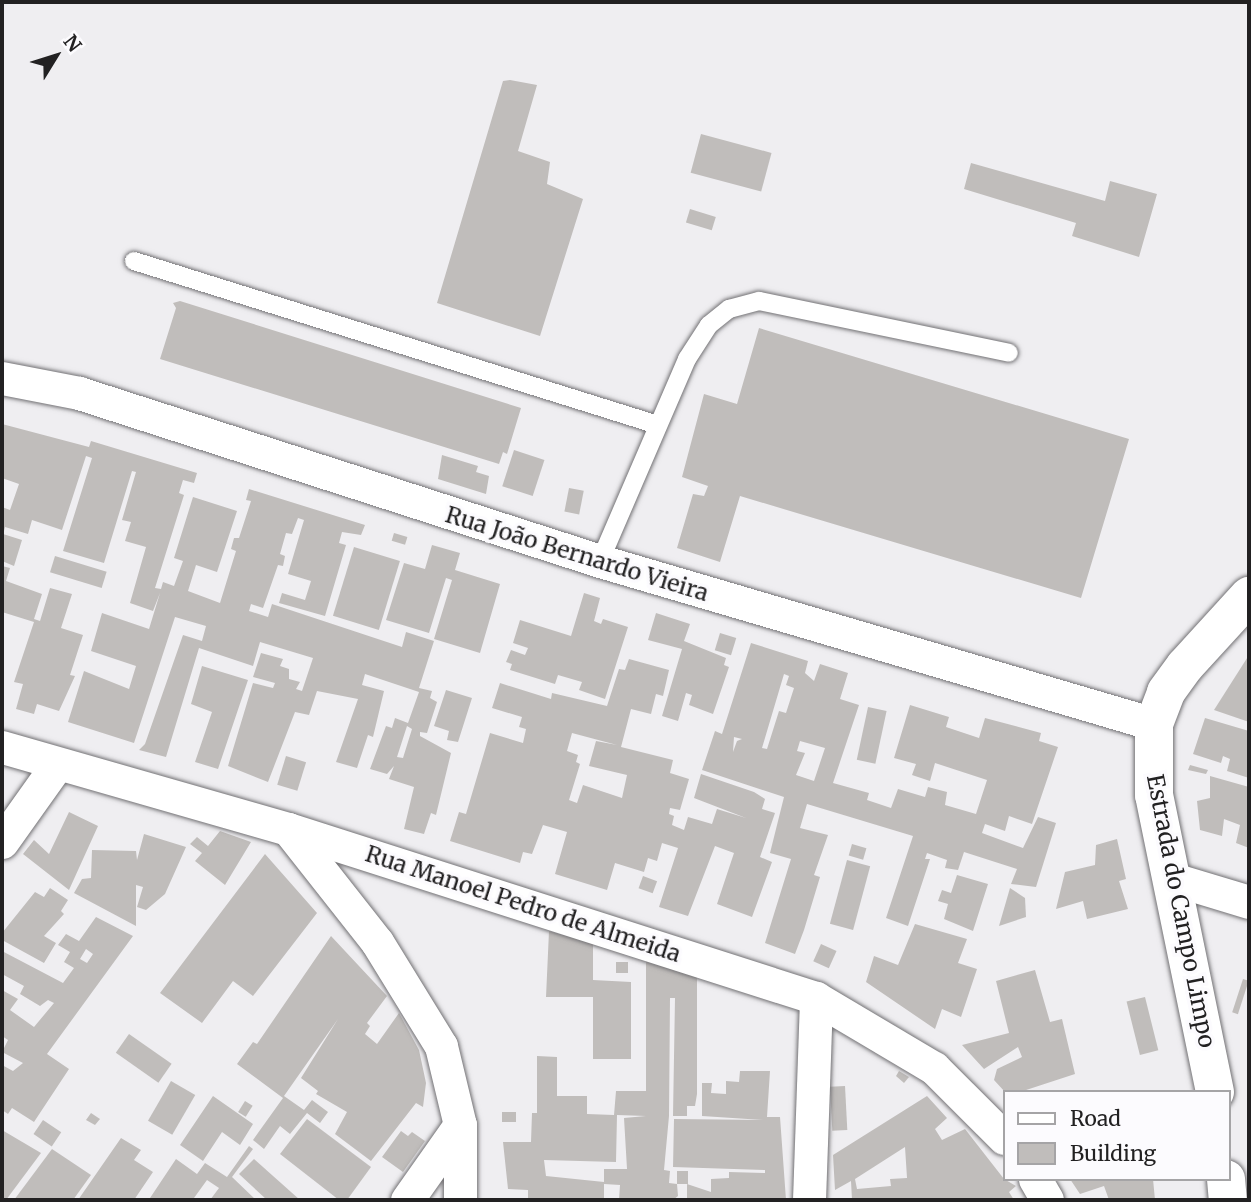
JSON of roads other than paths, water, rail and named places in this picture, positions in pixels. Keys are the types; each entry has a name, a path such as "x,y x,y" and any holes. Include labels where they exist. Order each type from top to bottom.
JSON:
{"main road":[{"name":"Estrada do Campo Limpo","path":"1215,1090 1154,795 1154,724 1166,692 1206,639 1249,596"}],"street":[{"name":"Rua João Bernardo Vieira","path":"2,378 79,393 600,562 1154,724"},
{"name":"Rua Manoel Pedro de Almeida","path":"2,747 56,766 288,829 816,998 934,1068 1002,1136"},
{"path":"2,842 56,766"},
{"path":"288,829 411,993 441,1046 460,1125 460,1200"},
{"path":"1173,879 1249,902"},
{"path":"809,1200 816,998"},
{"path":"407,1200 460,1125"},
{"path":"1036,1181 1047,1200"}],"lane":[{"path":"134,261 658,425"},
{"path":"600,562 687,359 709,325 729,309 759,301 1009,353"}]}
